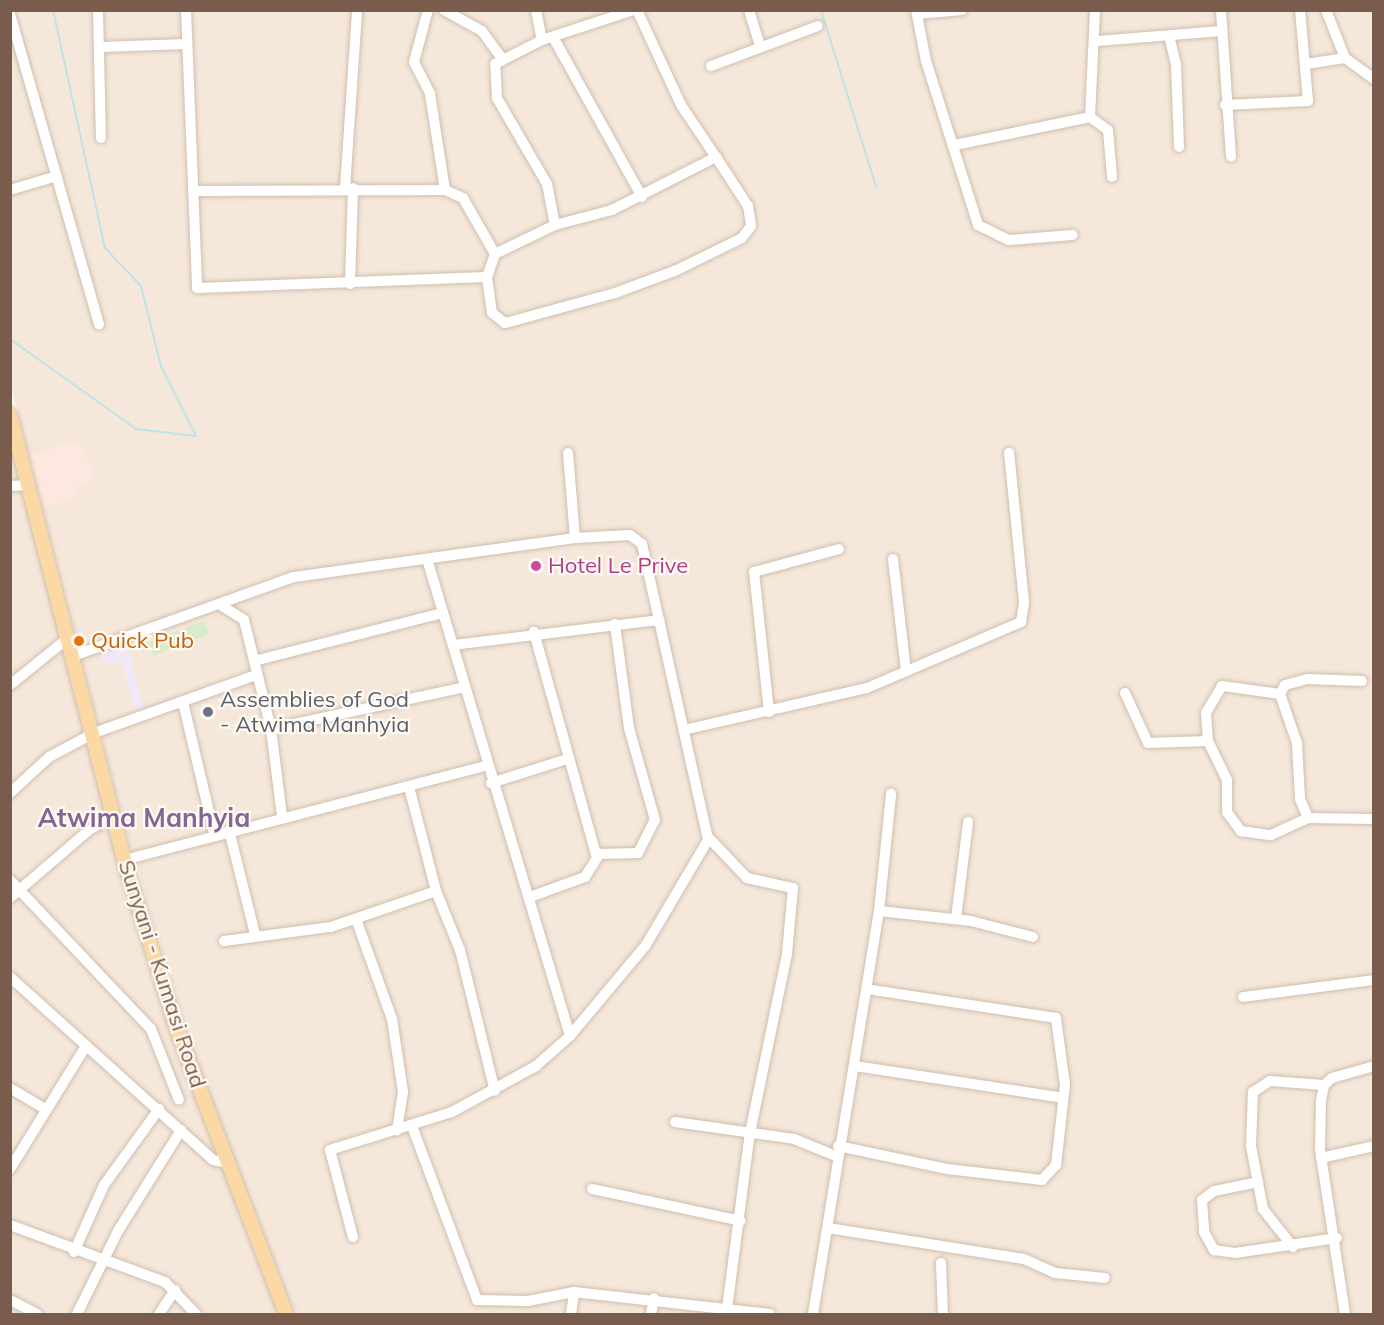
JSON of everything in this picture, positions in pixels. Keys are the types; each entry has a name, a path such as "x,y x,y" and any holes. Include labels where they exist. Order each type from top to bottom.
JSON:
{"main road":[{"name":"Sunyani - Kumasi Road","path":"10,415 94,733 124,860 179,1035 228,1163 281,1313"}],"street":[{"path":"98,10 101,138"},
{"path":"186,10 197,288 350,284 487,277"},
{"path":"350,284 349,188 357,10"},
{"path":"428,10 414,62 430,94 445,190"},
{"path":"444,10 482,31 501,57"},
{"path":"536,10 548,39 642,197"},
{"path":"555,225 547,184 497,98 495,64 501,57 636,10 665,76 748,206 751,226 742,238 615,293 505,323 492,313 487,277 495,254 555,225 642,197 716,157"},
{"path":"749,10 760,46"},
{"path":"962,10 917,12 926,61 955,145 978,225 987,234 1009,240 1073,235"},
{"path":"1089,117 1097,41 1095,10"},
{"path":"1221,10 1225,105 1231,157"},
{"path":"1225,105 1305,102 1307,64 1300,10"},
{"path":"1326,10 1345,58 1374,79"},
{"path":"10,14 99,324"},
{"path":"711,66 818,26"},
{"path":"1097,41 1222,30"},
{"path":"1169,36 1176,65 1179,147"},
{"path":"100,47 187,44"},
{"path":"1307,64 1345,58"},
{"path":"955,145 1089,117 1108,130 1112,177"},
{"path":"10,190 57,176"},
{"path":"193,191 349,188 445,190 463,198 495,254"},
{"path":"568,453 575,538"},
{"path":"688,729 867,688 1023,618 1009,453"},
{"path":"10,486 29,485"},
{"path":"73,656 222,606 271,582 575,538 636,538 688,729 709,838 747,878 793,888 787,954 750,1132 741,1221 727,1308"},
{"path":"769,712 754,572 839,549"},
{"path":"427,559 491,783 531,897 570,1036"},
{"path":"893,559 906,671"},
{"path":"222,606 244,620 271,729 282,816"},
{"path":"254,661 442,612"},
{"path":"453,645 534,632 659,620"},
{"path":"597,854 638,853 655,820 628,728 615,624"},
{"path":"531,897 585,877 597,854 567,759 534,632"},
{"path":"10,685 68,638"},
{"path":"10,793 49,757 94,733 256,675"},
{"path":"1308,818 1300,799 1297,743 1280,694 1285,685 1308,679 1362,681"},
{"path":"1280,694 1222,686 1206,713 1208,741 1227,780 1227,812 1241,831 1271,835 1308,818 1374,819"},
{"path":"271,729 465,687"},
{"path":"1125,693 1148,743 1208,741"},
{"path":"183,702 214,833"},
{"path":"491,783 567,759"},
{"path":"124,860 214,833 409,787 486,766"},
{"path":"409,787 436,891 460,950 495,1091"},
{"path":"813,1314 828,1228 837,1151 855,1066 879,911 891,794"},
{"path":"10,898 114,816"},
{"path":"956,919 968,822"},
{"path":"228,830 255,934"},
{"path":"353,1237 330,1150 412,1126 495,1091 537,1066 570,1036 646,945 709,838"},
{"path":"10,880 151,1029 178,1100"},
{"path":"224,941 255,934 310,931 356,919 436,891"},
{"path":"879,911 956,919 1033,937"},
{"path":"356,919 392,1018 403,1092 397,1131"},
{"path":"10,977 213,1160 228,1163"},
{"path":"1243,997 1374,980"},
{"path":"675,1122 794,1138 837,1151 947,1169 1048,1179 1056,1165 1065,1065 1056,1018 867,989"},
{"path":"10,1169 86,1046"},
{"path":"855,1066 1063,1098"},
{"path":"1293,1247 1266,1216 1251,1146 1253,1092 1270,1081 1324,1085 1374,1066"},
{"path":"1324,1085 1321,1158 1337,1238 1345,1314"},
{"path":"10,1088 45,1109"},
{"path":"74,1252 104,1185 159,1109"},
{"path":"412,1126 472,1294 483,1302 528,1301 574,1292 654,1298 770,1314"},
{"path":"77,1314 102,1263 181,1130"},
{"path":"1321,1158 1374,1146"},
{"path":"1258,1182 1214,1191 1202,1200 1207,1243 1221,1252 1293,1247 1337,1238"},
{"path":"592,1189 680,1212 741,1221"},
{"path":"10,1226 46,1235 74,1252 175,1290 196,1314"},
{"path":"828,1228 1024,1259 1055,1273 1105,1278"},
{"path":"941,1263 943,1314"},
{"path":"159,1314 175,1290"},
{"path":"571,1314 574,1292"},
{"path":"651,1314 654,1298"},
{"path":"10,1300 37,1314"}],"shaded area":[{"path":"10,11 1373,11 1373,1314 295,1314 198,1067 123,820 11,386"},
{"path":"10,430 117,841 280,1314 11,1314"},
{"path":"68,443 85,450 94,481 74,487 77,497 43,508 29,456"},
{"path":"127,645 144,709 135,711 122,661 104,665 101,652"}],"green space":[{"path":"204,621 209,634 153,656 148,643"}],"waterway":[{"path":"53,10 105,248 141,286 161,366 196,436"},
{"path":"821,10 876,187"},
{"path":"10,339 136,429 196,436"}],"place":[{"name":"Hotel Le Prive","path":"536,566"},
{"name":"Quick Pub","path":"79,641"},
{"name":"Assemblies of God - Atwima Manhyia","path":"208,712"}],"district":[{"name":"Atwima Manhyia","path":"144,818"}]}
